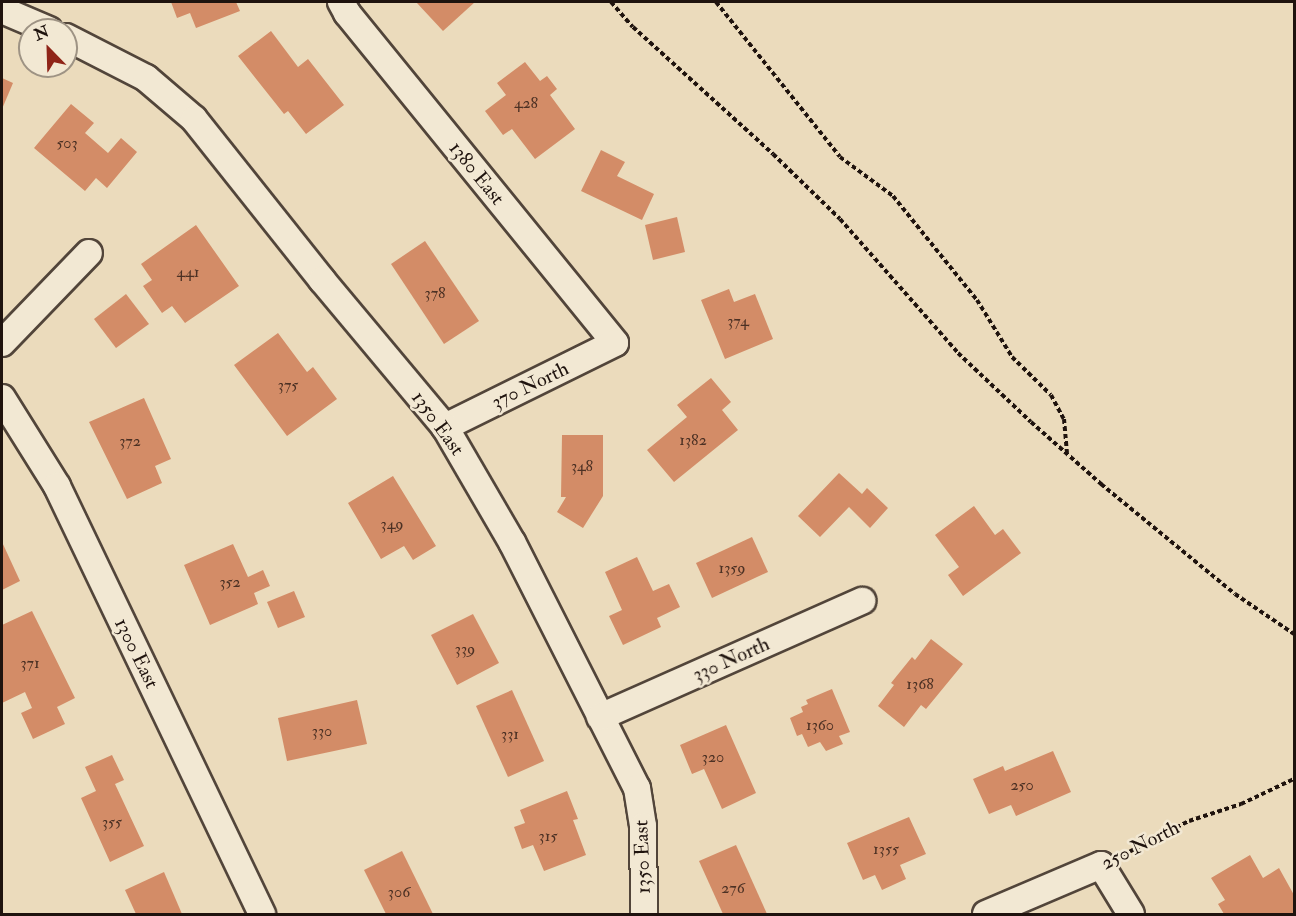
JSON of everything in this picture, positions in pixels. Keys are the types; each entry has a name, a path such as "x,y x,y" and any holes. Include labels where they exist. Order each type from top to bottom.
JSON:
{"street":[{"name":"1380 East","path":"341,2 354,22 615,343"},
{"path":"2,10 21,18"},
{"name":"1350 East","path":"78,43 146,78 195,119 322,280 445,427 512,542 637,788 643,826 644,915"},
{"path":"2,342 88,253"},
{"name":"370 North","path":"445,427 615,343"},
{"name":"1300 East","path":"2,398 57,486 262,915"},
{"name":"330 North","path":"600,717 862,601"},
{"path":"1101,865 1131,915"},
{"name":"250 North","path":"986,915 1101,865"}],"path":[{"path":"611,2 633,27 773,154 840,219 958,353 1067,454 1235,594 1294,634"},
{"path":"716,2 840,157 893,196 977,300 1012,357 1051,395 1064,419 1067,454"},
{"name":"250 North","path":"1101,865 1189,821 1241,804 1294,779"}],"building":[{"path":"171,2 236,2 240,11 196,28 190,13 177,18"},
{"path":"416,2 475,2 443,31"},
{"path":"271,31 298,67 308,59 344,105 306,134 288,111 284,114 238,56"},
{"path":"525,62 540,81 547,76 557,89 550,95 575,129 535,159 512,129 503,135 485,111 506,95 497,83"},
{"path":"2,78 13,83 2,109"},
{"path":"71,104 94,123 85,133 108,153 121,138 137,152 107,188 96,178 85,191 34,148"},
{"path":"601,150 625,162 617,176 654,194 642,220 581,191"},
{"path":"677,217 685,252 653,260 645,225"},
{"path":"196,225 239,286 185,323 172,306 162,313 143,286 152,280 141,264"},
{"path":"425,241 479,321 444,344 391,264"},
{"path":"729,289 734,302 755,294 773,339 725,359 701,300"},
{"path":"126,294 149,324 116,348 94,319"},
{"path":"278,333 307,372 313,367 337,399 287,436 234,365"},
{"path":"711,378 731,402 722,410 738,430 674,482 647,450 687,417 677,405"},
{"path":"144,398 171,459 155,466 162,483 127,499 89,422"},
{"path":"562,435 603,435 603,496 583,528 557,512 566,497 561,497"},
{"path":"839,473 862,494 867,488 888,508 870,528 849,507 820,537 798,516"},
{"path":"393,476 436,546 413,560 404,546 381,559 348,503"},
{"path":"974,506 995,535 1003,529 1021,553 963,596 948,575 959,567 935,535"},
{"path":"752,537 768,572 712,598 696,563"},
{"path":"2,542 20,581 2,590"},
{"path":"233,544 248,577 263,570 270,586 254,593 258,604 210,625 184,565"},
{"path":"637,557 653,591 669,584 680,607 657,618 661,627 623,645 609,616 622,610 605,572"},
{"path":"294,591 305,617 278,628 267,602"},
{"path":"32,611 75,698 57,707 65,724 33,739 21,713 32,708 25,692 2,703 2,625"},
{"path":"473,614 499,663 457,685 431,635"},
{"path":"931,639 963,664 926,709 921,705 904,727 878,706 894,685 891,683 912,657 915,660"},
{"path":"832,689 850,732 839,736 843,744 826,751 820,742 808,747 802,734 797,736 790,718 803,712 801,707 808,704 806,700"},
{"path":"512,690 544,761 508,777 476,706"},
{"path":"357,700 367,744 287,761 278,718"},
{"path":"726,725 756,793 722,809 704,769 692,774 680,745"},
{"path":"1053,751 1071,792 1016,816 1011,805 989,814 973,779 1003,766 1005,771"},
{"path":"112,755 124,780 115,784 144,846 110,862 81,798 96,791 85,767"},
{"path":"567,791 578,819 573,820 586,855 544,871 533,845 522,849 514,827 525,823 520,810"},
{"path":"909,817 926,854 900,865 906,879 882,890 875,875 863,880 847,843"},
{"path":"736,845 767,914 723,914 699,861"},
{"path":"402,851 433,914 386,914 364,870"},
{"path":"1250,855 1263,878 1279,868 1294,895 1294,914 1224,914 1218,904 1225,900 1211,878"},
{"path":"164,872 182,914 136,914 125,890"}]}
